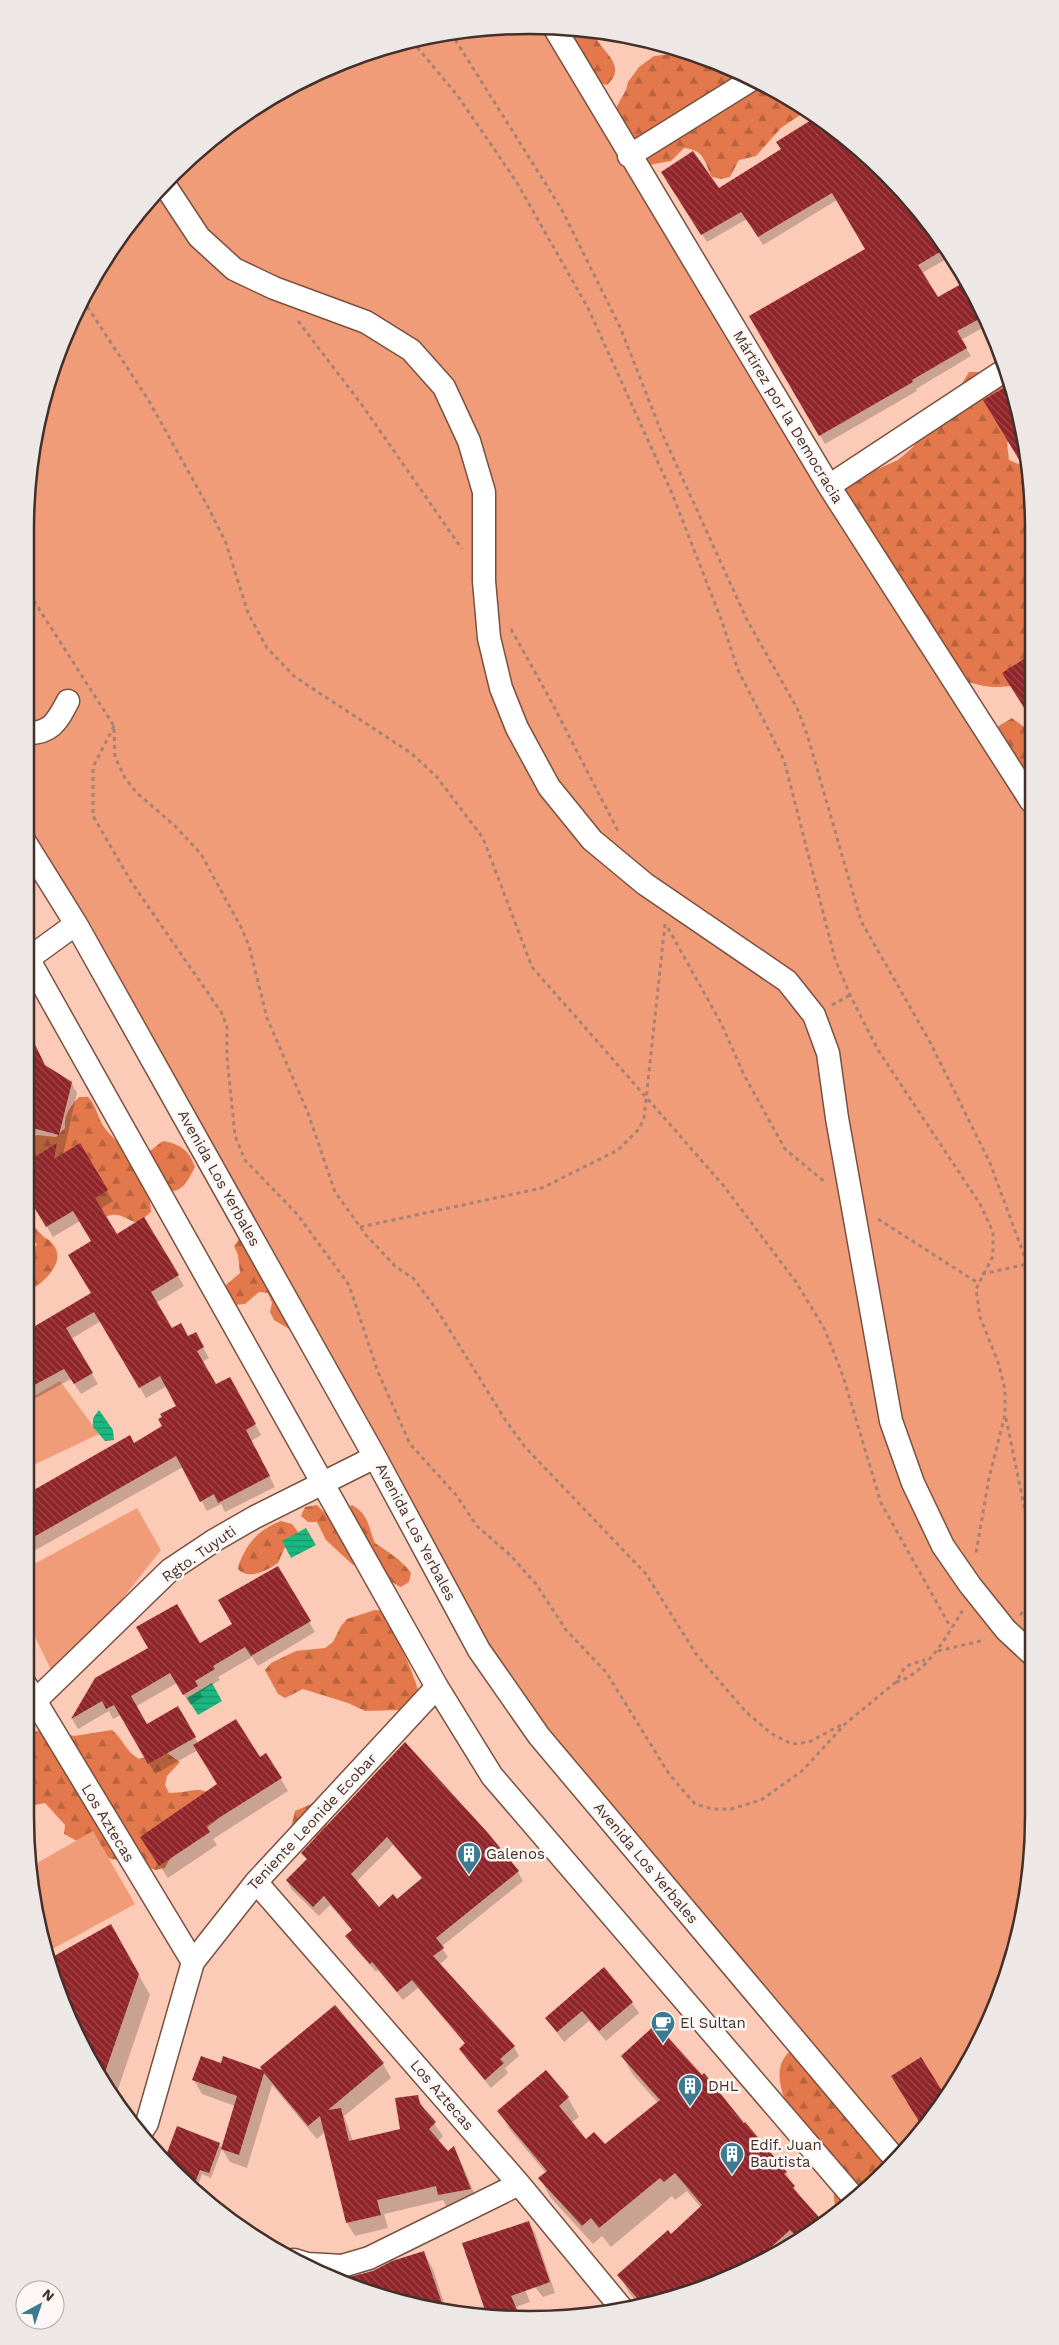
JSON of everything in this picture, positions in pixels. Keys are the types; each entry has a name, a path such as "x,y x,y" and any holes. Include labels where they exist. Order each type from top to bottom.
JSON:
{"street":[{"name":"Mártirez por la Democracia","path":"559,35 629,156 829,486 1025,792"},
{"path":"629,156 746,83"},
{"path":"168,191 199,237 234,268 274,288 366,322 411,350 444,387 469,440 484,492 484,581 489,638 501,688 517,728 549,787 592,840 644,884 787,982 814,1015 828,1053 837,1118 892,1421 913,1483 943,1546 970,1585 1006,1630 1025,1647"},
{"path":"829,486 1000,373"},
{"path":"34,734 40,734 57,722 68,701"},
{"name":"Avenida Los Yerbales","path":"34,856 76,924 376,1457 479,1650 539,1736 891,2154"},
{"path":"34,952 76,924"},
{"path":"34,971 437,1687 492,1776 850,2193"},
{"name":"Rgto. Tuyuti","path":"34,1693 170,1570 215,1540 322,1482 376,1457"},
{"name":"Teniente Leonide Ecobar","path":"193,1962 256,1882 437,1687"},
{"name":"Los Aztecas","path":"34,1708 193,1962"},
{"name":"Los Aztecas","path":"256,1882 519,2184 618,2303"},
{"path":"144,2127 193,1962"},
{"path":"320,2265 342,2266 369,2258 519,2184"}],"path":[{"path":"455,40 562,210 620,327 661,431 747,620 797,708 807,734 861,921 930,1042 990,1164 1025,1258"},
{"path":"417,47 457,95 516,181 570,274 609,354 671,491 721,619 738,670 784,760 835,960 850,995 878,1050 980,1204 993,1232 993,1256 976,1289 980,1317 998,1362 1005,1389 1005,1415 1025,1511"},
{"path":"87,306 149,401 206,503 226,543 248,614 267,648 295,677 411,753 436,776 482,838 532,967 646,1096 734,1200 796,1282 825,1330 851,1400 881,1503 952,1628"},
{"path":"297,319 367,413 462,550"},
{"path":"34,602 114,726 115,757 125,778 136,792 175,826 201,854 242,929 250,946 267,1018 308,1113 335,1192 360,1227 395,1266 414,1279 439,1313 506,1421 525,1447 646,1574 696,1654 746,1712 772,1734 792,1744 809,1742 846,1723"},
{"path":"508,623 550,699 622,840"},
{"path":"114,726 93,767 93,816 132,883 220,1012 227,1026 227,1057 235,1136 246,1160 297,1214 349,1285 378,1372 410,1444 456,1496 478,1526 511,1556 536,1584 566,1630 606,1672 669,1774 695,1804 712,1809 730,1809 760,1800 802,1771 846,1723 896,1682 905,1668 911,1664 926,1660"},
{"path":"661,915 721,1023 744,1075 785,1149 853,1204 929,1250 978,1283"},
{"path":"360,1227 542,1188 618,1150 640,1129 644,1118 665,923"},
{"path":"982,1275 1025,1267"},
{"path":"896,1682 913,1676 926,1660 938,1651 965,1607 989,1478 1005,1415"}],"green space":[{"path":"571,36 596,38 614,64 615,71 613,77 607,85 599,83"},
{"path":"670,54 719,71 749,85 801,114 781,128 756,156 739,160 730,177 721,179 712,177 700,154 691,149 684,148 671,161 643,166 617,114 617,106 626,90 628,82 639,67 654,56"},
{"path":"969,372 986,372 1003,384 1015,430 1007,443 1009,460 1021,465 1024,497 1025,683 1012,686 985,686 959,678 833,494 864,475 898,460 912,448 960,387"},
{"path":"1012,718 1025,728 1025,788 997,727"},
{"path":"79,1097 88,1097 106,1129 122,1145 135,1152 147,1152 163,1141 179,1146 187,1152 195,1167 188,1180 176,1191 155,1191 150,1199 151,1212 138,1223 118,1215 105,1217 34,1182 34,1136 56,1137 65,1128 68,1111"},
{"path":"34,1226 55,1247 57,1262 49,1275 34,1287 34,1248 37,1245 34,1239"},
{"path":"247,1238 291,1330 274,1320 270,1312 272,1303 268,1293 259,1292 245,1304 235,1305 221,1293 226,1285 240,1273 238,1255 234,1246 239,1239"},
{"path":"317,1505 331,1519 352,1505 362,1512 375,1543 398,1560 411,1573 409,1582 401,1587 367,1567 353,1565 326,1540 317,1522 308,1522 301,1516 305,1507"},
{"path":"281,1521 292,1524 298,1532 285,1547 278,1563 269,1569 252,1574 247,1574 238,1569 250,1543 266,1528"},
{"path":"375,1610 384,1611 412,1672 419,1693 400,1710 365,1711 348,1703 303,1689 285,1698 278,1694 265,1670 271,1663 296,1651 325,1648 333,1642 347,1619"},
{"path":"47,1728 74,1736 112,1730 131,1753 139,1759 164,1751 180,1762 167,1776 165,1785 169,1793 195,1790 206,1791 218,1801 225,1811 218,1819 177,1851 165,1868 155,1870 139,1863 111,1859 64,1834 65,1825 45,1803 34,1805 34,1732"},
{"path":"323,1799 333,1808 330,1818 318,1836 308,1840 291,1828 295,1811"},
{"path":"797,2046 899,2145 880,2166 835,2205 833,2180 789,2110 782,2091 780,2074 784,2058"}],"shaded area":[{"path":"530,34 559,35 1025,791 1025,1816 1021,1880 1016,1912 999,1975 974,2035 942,2091 923,2117 891,2154 539,1736 34,859 34,530 38,465 43,433 60,370 71,340 100,282 136,228 179,179 228,136 282,100 340,71 401,51 465,38"},
{"path":"60,1381 99,1434 34,1465 34,1396"},
{"path":"99,1410 113,1430 114,1440 105,1441 93,1427 93,1418"},
{"path":"137,1508 161,1550 57,1682 34,1635 34,1564"},
{"path":"306,1528 316,1545 291,1558 282,1541"},
{"path":"212,1683 222,1701 198,1715 187,1698"},
{"path":"93,1831 135,1904 52,1949 43,1912 36,1863"}],"building":[{"path":"810,121 856,157 902,203 940,252 918,265 938,297 960,284 978,319 957,331 967,348 912,380 913,382 819,436 749,316 865,249 832,193 758,237 741,212 701,235 661,172 693,151 719,188 781,149 776,142"},
{"path":"1004,388 1016,433 1021,462 983,400"},
{"path":"1025,658 1025,709 1002,673"},
{"path":"34,1042 45,1065 72,1082 59,1135 34,1128"},
{"path":"57,1143 54,1159 80,1143 108,1190 95,1198 117,1234 144,1217 179,1275 151,1292 172,1328 181,1323 188,1336 196,1332 204,1347 197,1351 216,1384 230,1377 256,1424 246,1430 270,1476 218,1503 214,1494 200,1502 176,1456 34,1537 34,1490 130,1435 134,1443 162,1426 158,1419 162,1417 160,1414 176,1406 160,1376 139,1388 94,1312 66,1328 93,1373 74,1384 64,1369 34,1385 34,1327 91,1293 68,1255 91,1241 73,1211 46,1227 34,1207 34,1157"},
{"path":"278,1566 311,1621 251,1656 245,1647 213,1666 215,1669 195,1681 198,1686 183,1695 170,1673 131,1696 147,1724 178,1706 196,1737 148,1764 114,1705 106,1709 102,1701 71,1719 95,1678 148,1648 136,1627 177,1604 200,1643 232,1624 218,1600"},
{"path":"236,1719 260,1757 266,1753 282,1778 206,1826 210,1832 159,1866 140,1837 217,1784 193,1745"},
{"path":"405,1742 488,1833 519,1871 436,1938 444,1948 433,1956 515,2046 500,2059 504,2063 485,2080 459,2049 465,2043 412,1980 397,1992 372,1962 370,1964 345,1936 352,1930 324,1896 313,1907 286,1880 307,1859 301,1853","holes":["387,1837 422,1878 397,1899 393,1894 379,1907 351,1874"]},
{"path":"111,1924 139,1974 105,2072 71,2005 54,1956"},
{"path":"604,1967 633,2002 599,2031 582,2011 557,2032 545,2018"},
{"path":"335,2005 384,2063 328,2110 341,2108 349,2141 400,2129 395,2098 418,2095 420,2104 436,2122 429,2129 448,2151 454,2146 471,2189 438,2195 436,2186 377,2200 381,2215 346,2223 320,2116 308,2126 264,2073 239,2155 221,2149 237,2096 192,2080 201,2056 221,2063 223,2056 262,2070 260,2067"},
{"path":"656,2024 702,2075 704,2073 787,2172 784,2174 795,2186 793,2188 819,2218 794,2234 790,2230 768,2250 719,2274 689,2285 638,2299 617,2275 668,2230 671,2234 702,2205 675,2173 664,2182 660,2178 599,2228 591,2218 582,2226 538,2178 547,2171 497,2111 546,2070 569,2097 559,2106 586,2139 594,2132 605,2144 660,2100 621,2056"},
{"path":"921,2057 942,2091 919,2122 891,2076"},
{"path":"177,2126 220,2143 209,2173 200,2170 196,2181 167,2153"},
{"path":"529,2221 550,2282 511,2296 517,2311 485,2309 462,2243"},
{"path":"424,2251 442,2303 401,2294 349,2277 373,2271 392,2261"}],"place":[{"name":"Galenos","path":"469,1875"},
{"name":"El Sultan","path":"663,2044"},
{"name":"DHL","path":"690,2107"},
{"name":"Edif. Juan Bautista","path":"732,2175"}]}
